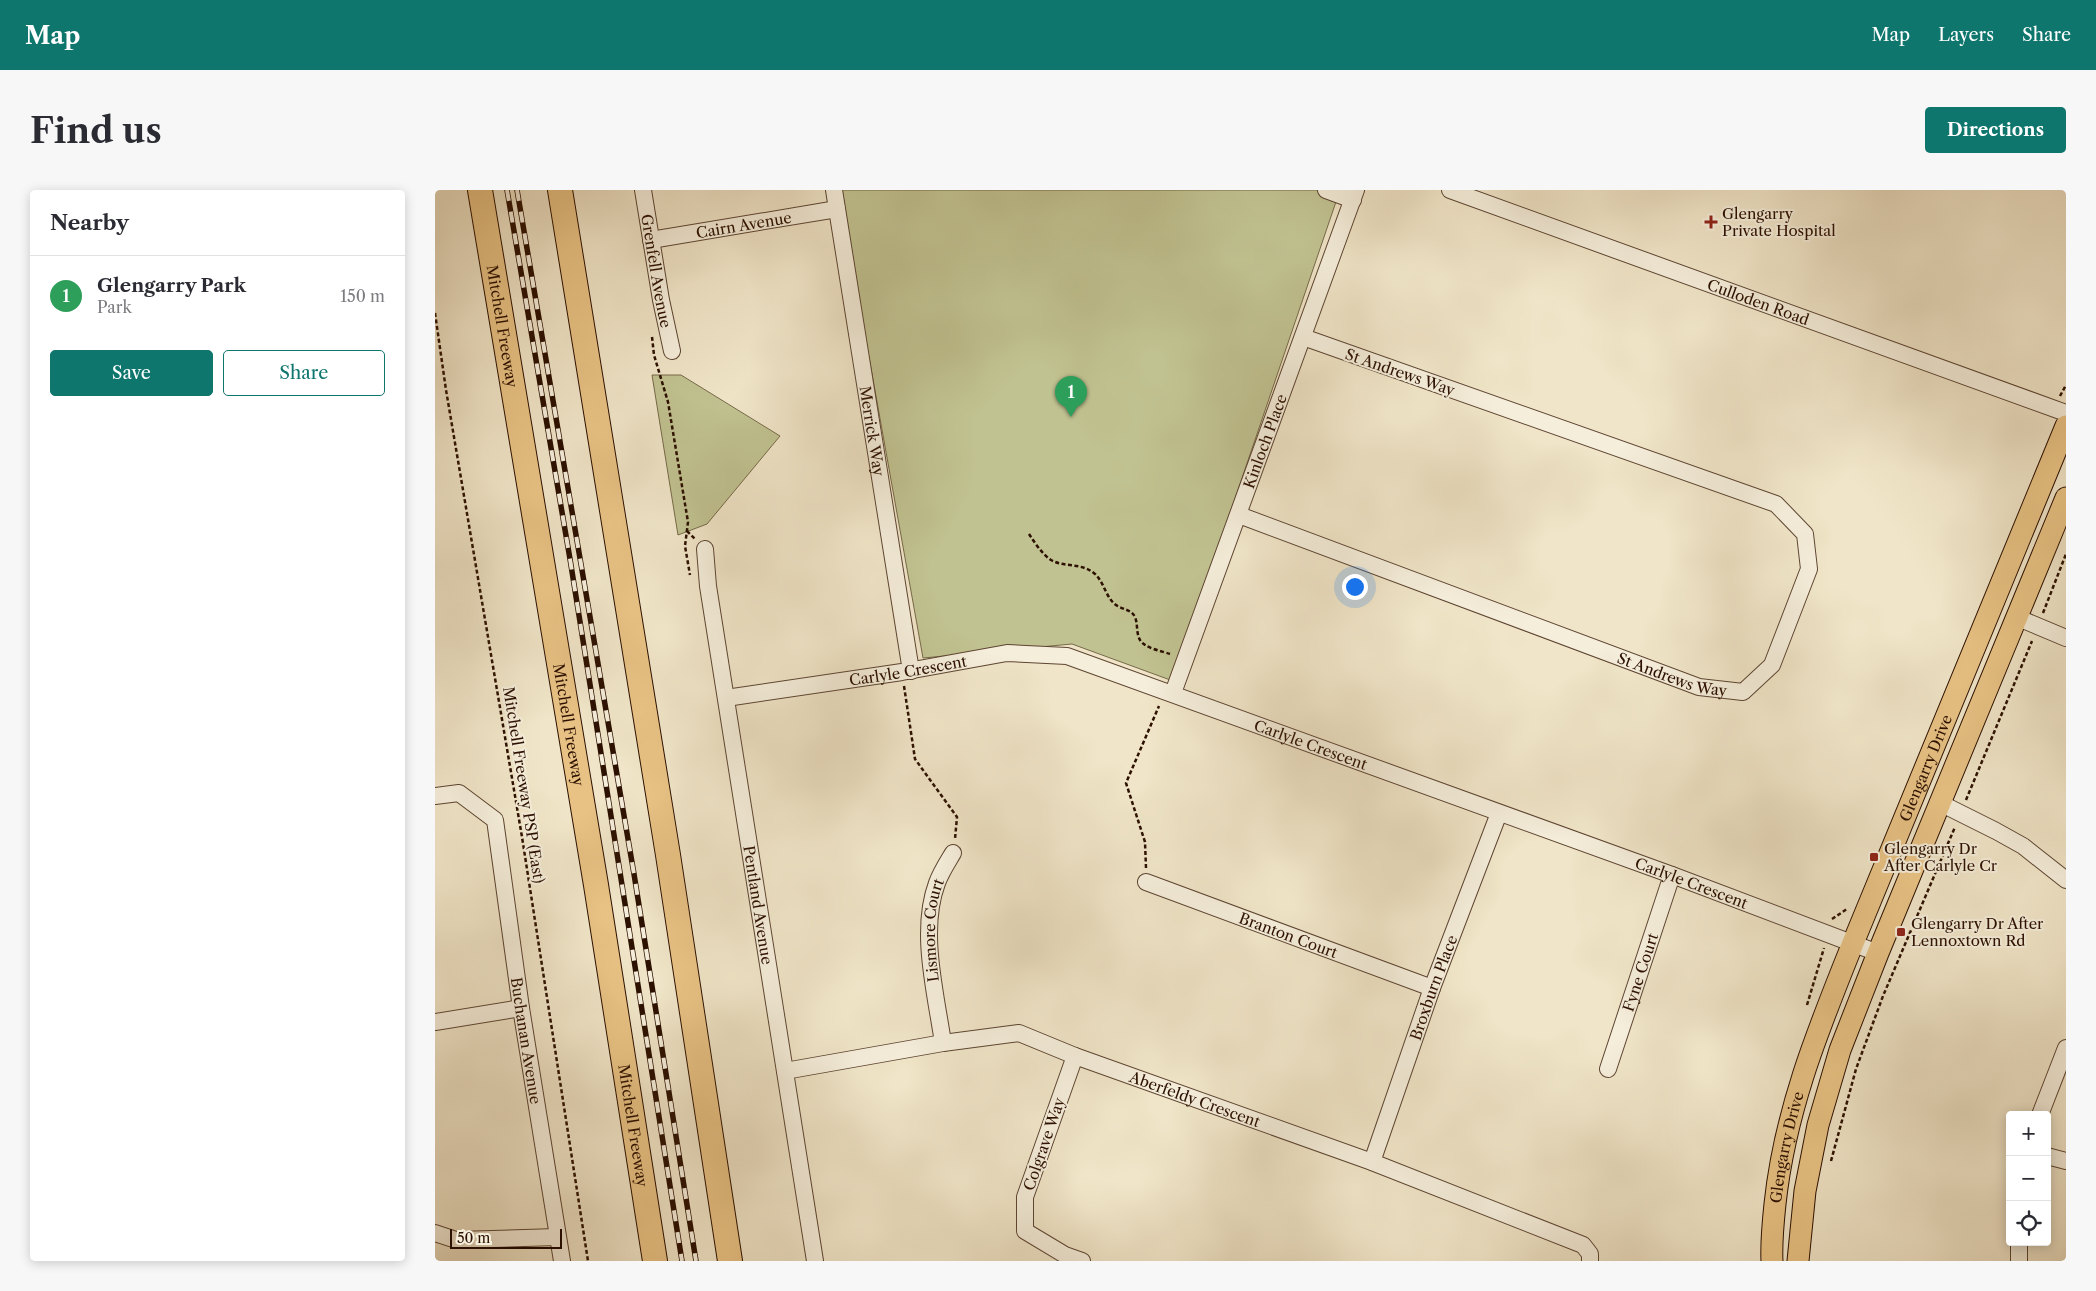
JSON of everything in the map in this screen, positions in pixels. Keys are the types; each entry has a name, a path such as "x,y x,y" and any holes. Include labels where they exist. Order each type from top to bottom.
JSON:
{"highway":[{"name":"Mitchell Freeway","path":"480,190 596,885 655,1261"},
{"path":"560,190 668,855 729,1261"}],"main road":[{"name":"Glengarry Drive","path":"1772,1261 1771,1240 1778,1179 1792,1111 1819,1026 2066,426"},
{"name":"Glengarry Drive","path":"1798,1261 1805,1191 1818,1125 1840,1050 1877,953 2066,498"}],"street":[{"name":"Grenfell Avenue","path":"643,190 672,352"},
{"name":"Merrick Way","path":"834,190 907,672"},
{"path":"1326,190 1355,195"},
{"name":"Culloden Road","path":"1450,190 2066,413"},
{"name":"Kinloch Place","path":"1170,692 1186,660 1355,195"},
{"name":"Cairn Avenue","path":"651,240 837,209"},
{"name":"St Andrews Way","path":"1239,515 1699,688 1743,692 1772,666 1809,570 1805,534 1776,504 1303,338"},
{"name":"Pentland Avenue","path":"705,549 708,586 815,1261"},
{"path":"2016,617 2066,638"},
{"name":"Carlyle Crescent","path":"726,698 907,672 1007,653 1067,656 1672,875 1877,953"},
{"name":"Buchanan Avenue","path":"435,796 459,793 495,820 521,1008 557,1237 563,1261"},
{"path":"1940,803 1996,830 2023,846 2066,880"},
{"name":"Broxburn Place","path":"1372,1162 1432,988 1499,813"},
{"name":"Lismore Court","path":"943,1043 930,946 929,919 936,884 953,853"},
{"name":"Fyne Court","path":"1608,1069 1672,875"},
{"name":"Branton Court","path":"1146,882 1432,988"},
{"path":"435,1022 521,1008"},
{"name":"Aberfeldy Crescent","path":"785,1071 943,1043 1019,1033 1075,1056 1372,1162 1583,1245 1590,1257"},
{"path":"2042,1111 2066,1048"},
{"name":"Colgrave Way","path":"1075,1056 1025,1197 1025,1231 1065,1255 1082,1261"},
{"path":"2051,1157 2066,1161"},
{"path":"435,1233 456,1240 557,1237"},
{"path":"2019,1246 2019,1261"}],"path":[{"name":"Mitchell Freeway PSP (East)","path":"435,313 446,390 523,847 588,1261"},
{"path":"1029,534 1051,560 1061,564 1083,567 1094,573 1101,580 1116,606 1131,611 1136,618 1139,640 1144,645 1186,660"},
{"path":"2042,616 2066,554"},
{"path":"1966,800 2033,637"},
{"path":"907,672 915,759 957,817 953,853"},
{"path":"1146,882 1145,842 1126,783 1170,692"},
{"path":"1830,1164 1856,1069 1866,1041 1883,996 1955,826"}],"green space":[{"path":"839,190 1340,190 1173,681 1072,644 923,658"},
{"path":"652,375 681,375 780,436 707,524 678,535"}],"railway":[{"path":"507,190 570,559 682,1261"},
{"path":"517,190 634,874 696,1261"}],"place":[{"name":"Glengarry Private Hospital","path":"1711,222"},
{"name":"Glengarry Park","path":"1071,417"},
{"name":"Glengarry Dr After Carlyle Cr","path":"1874,857"},
{"name":"Glengarry Dr After Lennoxtown Rd","path":"1901,932"}]}
